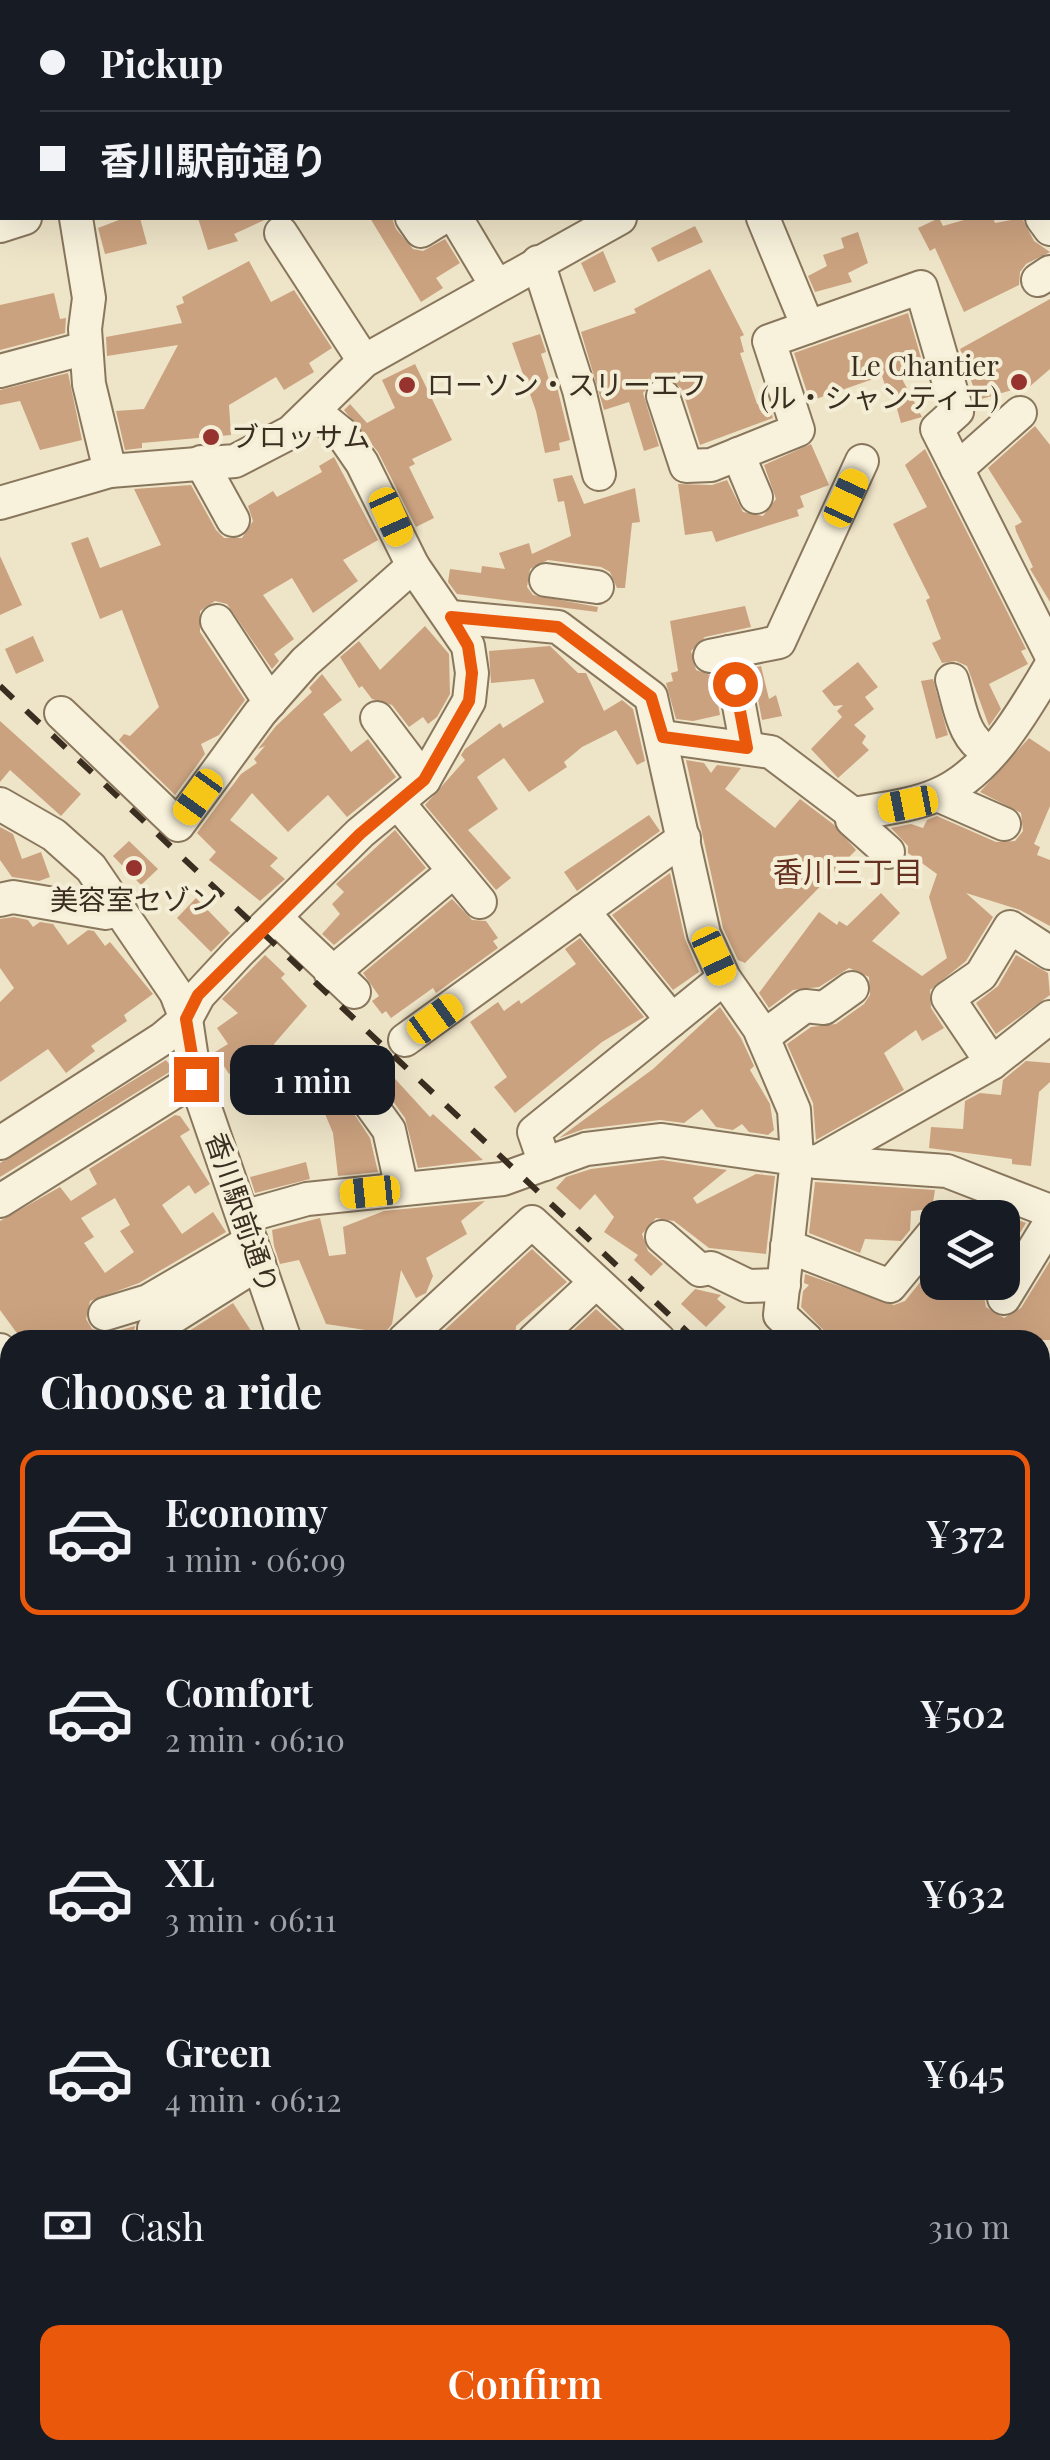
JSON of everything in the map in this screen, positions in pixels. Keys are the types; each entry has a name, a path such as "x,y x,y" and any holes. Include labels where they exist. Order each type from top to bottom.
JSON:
{"street":[{"path":"76,220 89,298 86,348 110,471"},
{"path":"413,220 422,232 439,220"},
{"path":"457,220 496,285"},
{"path":"0,503 110,471 235,462 292,432 364,361 616,220"},
{"path":"764,220 808,327"},
{"path":"281,233 364,361"},
{"path":"538,262 579,390 599,474"},
{"path":"663,396 686,466 711,465 798,430 768,341 922,287 957,411 937,428 1050,653"},
{"path":"0,370 86,348"},
{"path":"0,1143 162,1039 186,1019 198,995 360,834 424,780 469,701 472,673 468,646 413,566 362,463 342,434 315,412"},
{"path":"957,469 1020,413"},
{"path":"738,454 756,497"},
{"path":"747,748 719,654 779,642 862,461"},
{"path":"201,462 232,520"},
{"path":"61,713 178,824 270,702 306,662 413,566"},
{"path":"558,627 570,583"},
{"path":"451,617 558,627 651,697 663,737 700,922 724,978 763,1037 794,1110 807,1160 787,1246 780,1315 796,1330"},
{"path":"217,621 270,702"},
{"path":"853,814 938,795 966,779 992,752 1050,668"},
{"path":"952,680 970,737 978,747 992,752"},
{"path":"377,718 424,780"},
{"path":"663,737 782,756 853,814"},
{"path":"938,795 1004,824"},
{"path":"398,803 480,902"},
{"name":"香川駅前通り","path":"0,804 74,851 119,905 176,993 186,1019 196,1079 282,1330"},
{"path":"853,814 852,820 888,852"},
{"path":"405,1040 684,838"},
{"path":"276,918 343,983 454,871"},
{"path":"0,900 13,897 106,913 119,905"},
{"path":"584,912 672,1020"},
{"path":"992,1064 948,998 981,975 1010,926 1050,953"},
{"path":"546,1164 534,1132 724,978"},
{"path":"763,1037 805,1006 824,1008 852,988"},
{"path":"807,1160 992,1064 1050,1016"},
{"path":"0,1202 196,1079"},
{"path":"363,1094 389,1130 402,1189"},
{"path":"154,1330 251,1241 306,1199 504,1179 619,1142 662,1140 807,1160 947,1170 1050,1211"},
{"path":"943,1200 947,1170"},
{"path":"415,1330 532,1222 648,1330"},
{"path":"1020,1272 1050,1223"},
{"path":"662,1237 700,1270 711,1268 748,1286 784,1286"},
{"path":"105,1314 148,1300 251,1241"},
{"path":"787,1246 890,1286 920,1250"},
{"path":"545,1330 596,1282"}],"building":[{"path":"119,220 141,220 147,244 105,254 98,228"},
{"path":"199,220 265,220 234,234 238,241 208,250"},
{"path":"371,220 393,220 413,249 423,251 445,239 460,263 436,278 443,288 421,302"},
{"path":"935,220 940,220 943,226 964,220 1023,220 1034,241 1050,252 1026,264 1020,272 1019,285 964,312 935,248 930,251 918,228"},
{"path":"695,226 703,242 658,262 651,248"},
{"path":"858,232 868,263 848,273 852,282 815,292 808,276 827,266 823,255 844,248 841,238"},
{"path":"603,251 616,282 594,292 581,263"},
{"path":"249,261 271,302 294,290 332,348 309,363 314,372 284,390 276,377 229,405 231,435 142,443 142,448 125,450 116,411 144,409 178,345 107,356 106,337 182,323 176,306 184,303 182,297"},
{"path":"710,269 744,335 740,337 744,352 740,353 757,404 769,405 773,418 700,445 682,389 668,377 658,377 643,393 659,446 644,451 629,402 604,410 581,332 636,313 634,309"},
{"path":"54,293 60,319 66,318 65,333 0,350 0,305"},
{"path":"1050,299 1050,369 1021,394 1019,388 978,400 960,349"},
{"path":"908,313 924,368 900,375 922,417 901,423 890,384 885,385 882,376 810,401 794,353"},
{"path":"540,334 546,352 541,354 552,389 557,387 570,440 559,443 560,450 545,453 536,411 512,343"},
{"path":"415,364 452,440 412,459 415,464 409,467 434,518 416,527 378,452 344,410 350,404 367,423 395,408 382,380"},
{"path":"68,373 82,440 40,450 20,401 0,405 0,390"},
{"path":"1035,426 1050,445 1050,602 1030,569 1033,567 1016,531 1015,526 1022,522 988,468"},
{"path":"811,444 829,485 800,496 804,507 797,510 799,516 716,542 712,531 685,535 678,484 712,485 727,480 743,512 763,516 776,499 764,465"},
{"path":"925,449 1026,649 1021,651 1028,664 989,684 1001,709 989,726 967,666 956,661 942,663 932,643 941,639 926,600 930,598 893,524 927,507 905,465"},
{"path":"334,457 378,540 343,560 358,581 313,613 292,578 263,595 294,639 274,654 279,661 272,669 227,604 215,601 200,611 200,632 245,700 219,735 201,744 205,754 175,795 119,740 124,734 130,736 159,707 122,610 100,619 71,543 88,537 100,568 161,545 134,489 191,485 216,530 224,538 242,538 253,521 248,506 273,491 277,497 322,472 319,466"},
{"path":"572,475 584,504 635,488 640,522 632,523 625,588 617,588 610,572 601,567 548,560 530,569 527,587 533,595 598,607 597,612 457,594 448,582 450,569 481,573 482,566 505,569 499,553 529,543 532,554 571,536 564,501 558,502 553,479"},
{"path":"0,556 22,605 0,615"},
{"path":"745,606 751,627 705,637 691,651 696,670 713,676 720,715 693,721 676,719 666,683 673,681 671,673 678,671 670,621"},
{"path":"425,626 449,654 450,694 437,717 428,724 423,717 409,727 392,705 372,699 362,686 359,688 340,657 359,641 380,670"},
{"path":"33,636 44,661 16,674 5,649"},
{"path":"550,646 578,673 586,673 604,711 622,700 633,709 645,761 637,765 616,730 582,747 564,762 567,767 529,792 504,758 477,777 498,809 468,830 511,878 496,890 425,805 465,760 461,755 465,749 500,723 503,728 544,702 534,679 491,683 489,651"},
{"path":"858,662 878,687 865,697 874,709 854,725 866,736 862,743 869,750 838,778 811,749 842,717 837,711 843,705 834,706 822,691"},
{"path":"761,666 769,699 776,695 782,716 762,720 752,668"},
{"path":"322,674 342,700 323,714 351,752 368,739 396,777 347,817 328,795 288,832 252,793 230,820 278,858 270,866 285,879 260,901 209,860 216,852 197,833 241,774 257,763 254,759 265,746 258,749 276,726 312,692 309,688"},
{"path":"933,679 948,735 936,739 921,681"},
{"path":"0,721 81,794 61,816 10,770 0,782"},
{"path":"1029,738 1050,752 1050,806 1034,844 1040,847 1037,855 1050,860 1050,926 1020,910 966,893 993,917 966,961 930,990 931,1008 944,1028 922,1041 916,1030 884,1053 904,1090 816,1140 813,1103 787,1044 811,1027 836,1024 864,1004 870,995 869,977 849,968 819,987 793,990 769,1008 759,993 819,912 837,925 839,921 847,926 881,893 900,913 872,941 922,976 947,958 929,897 937,874 908,853 908,846 891,828 911,824 923,828 927,820 937,816 996,842 1015,841 1023,831 1021,813 980,792"},
{"path":"686,760 704,763 711,773 717,765 741,768 725,789 775,828 800,799 833,824 856,850 745,963 738,960 723,928"},
{"path":"649,815 660,831 577,891 564,872"},
{"path":"0,827 13,834 22,859 41,852 50,877 39,881 12,877 0,860"},
{"path":"395,830 426,868 334,945 322,934 340,914 332,904 344,892 336,884"},
{"path":"129,841 158,869 141,885 113,856"},
{"path":"670,873 685,939 699,972 673,990 612,915"},
{"path":"196,898 230,933 211,952 177,918"},
{"path":"452,899 472,920 486,921 498,938 493,941 498,948 436,993 433,988 391,1018 386,1011 382,1014 372,1001 379,996 363,973"},
{"path":"0,919 28,920 33,927 40,922 53,924 68,945 88,930 94,931 105,946 110,942 153,994 124,1015 127,1021 91,1046 95,1051 66,1073 48,1049 0,1082 0,1002 14,988 0,968"},
{"path":"580,938 644,1017 602,1042 515,1113 494,1087 507,1077 470,1022 498,1002 504,1011 519,1000 521,1004 576,964 565,949"},
{"path":"265,955 285,974 281,978 307,1006 274,1044 294,1078 267,1094 245,1065 229,1074 215,1052 228,1044 217,1028 238,1013 222,999"},
{"path":"1016,955 1048,973 1050,995 996,1034 976,1003 998,986"},
{"path":"720,1007 741,1038 754,1066 750,1070 770,1104 774,1130 768,1135 749,1132 742,1124 733,1130 716,1127 702,1109 684,1123 660,1120 584,1129 559,1138 653,1069"},
{"path":"365,1046 430,1117 433,1114 483,1160 418,1168 405,1118 379,1082 360,1074 345,1085 343,1097 370,1138 378,1172 338,1176 333,1133 323,1109 329,1106 312,1084"},
{"path":"166,1060 173,1069 168,1073 0,1177 0,1163"},
{"path":"1026,1061 1050,1063 1050,1082 1039,1092 1031,1166 1012,1164 1012,1159 929,1148 931,1127 963,1129 965,1101 980,1093 1001,1095 1003,1080"},
{"path":"175,1115 180,1116 190,1130 180,1136 210,1184 195,1194 189,1185 162,1205 182,1234 213,1212 226,1232 139,1283 90,1301 86,1319 96,1330 15,1330 0,1310 0,1221 60,1187 71,1201 97,1184 89,1169","holes":["115,1198 130,1225 120,1231 134,1252 105,1273 84,1243 94,1237 81,1218"]},
{"path":"662,1160 727,1170 693,1198 697,1204 756,1174 775,1176 766,1254 709,1248 674,1221 656,1218 642,1234 648,1251 663,1264 651,1276 634,1260 638,1255 604,1232 614,1217 595,1194 580,1210 556,1188 566,1177 591,1169"},
{"path":"306,1162 310,1179 255,1193 250,1177"},
{"path":"815,1182 935,1190 933,1200 920,1200 920,1210 911,1211 910,1230 901,1241 865,1239 860,1253 809,1233"},
{"path":"485,1201 461,1221 467,1234 426,1258 433,1276 426,1293 416,1298 401,1270 392,1324 387,1330 326,1324 299,1260 280,1264 272,1230 320,1218 329,1256 346,1254 343,1227 384,1211"},
{"path":"532,1249 567,1282 516,1330 445,1330"},
{"path":"1050,1261 1050,1330 823,1330 801,1307 803,1291 809,1285 804,1283 805,1274 894,1305 905,1301 920,1282 920,1300 985,1300 986,1307 1004,1318 1021,1308"},
{"path":"695,1289 721,1295 717,1299 726,1307 706,1327 681,1304"},
{"path":"233,1303 251,1330 191,1330"},
{"path":"596,1309 619,1330 574,1330"}],"railway":[{"path":"0,686 685,1330"}],"place":[{"name":"Le Chantier (ル・シャンティエ)","path":"1019,382"},
{"name":"ローソン・スリーエフ","path":"407,385"},
{"name":"ブロッサム","path":"211,437"},
{"name":"美容室セゾン","path":"134,868"}],"district":[{"name":"香川三丁目","path":"848,873"}],"route":[{"path":"196,1079 186,1019 198,995 360,834 415,790 438,759 469,701 472,673 468,646 451,617 558,627 651,697 663,737 747,748 735,684"}]}
